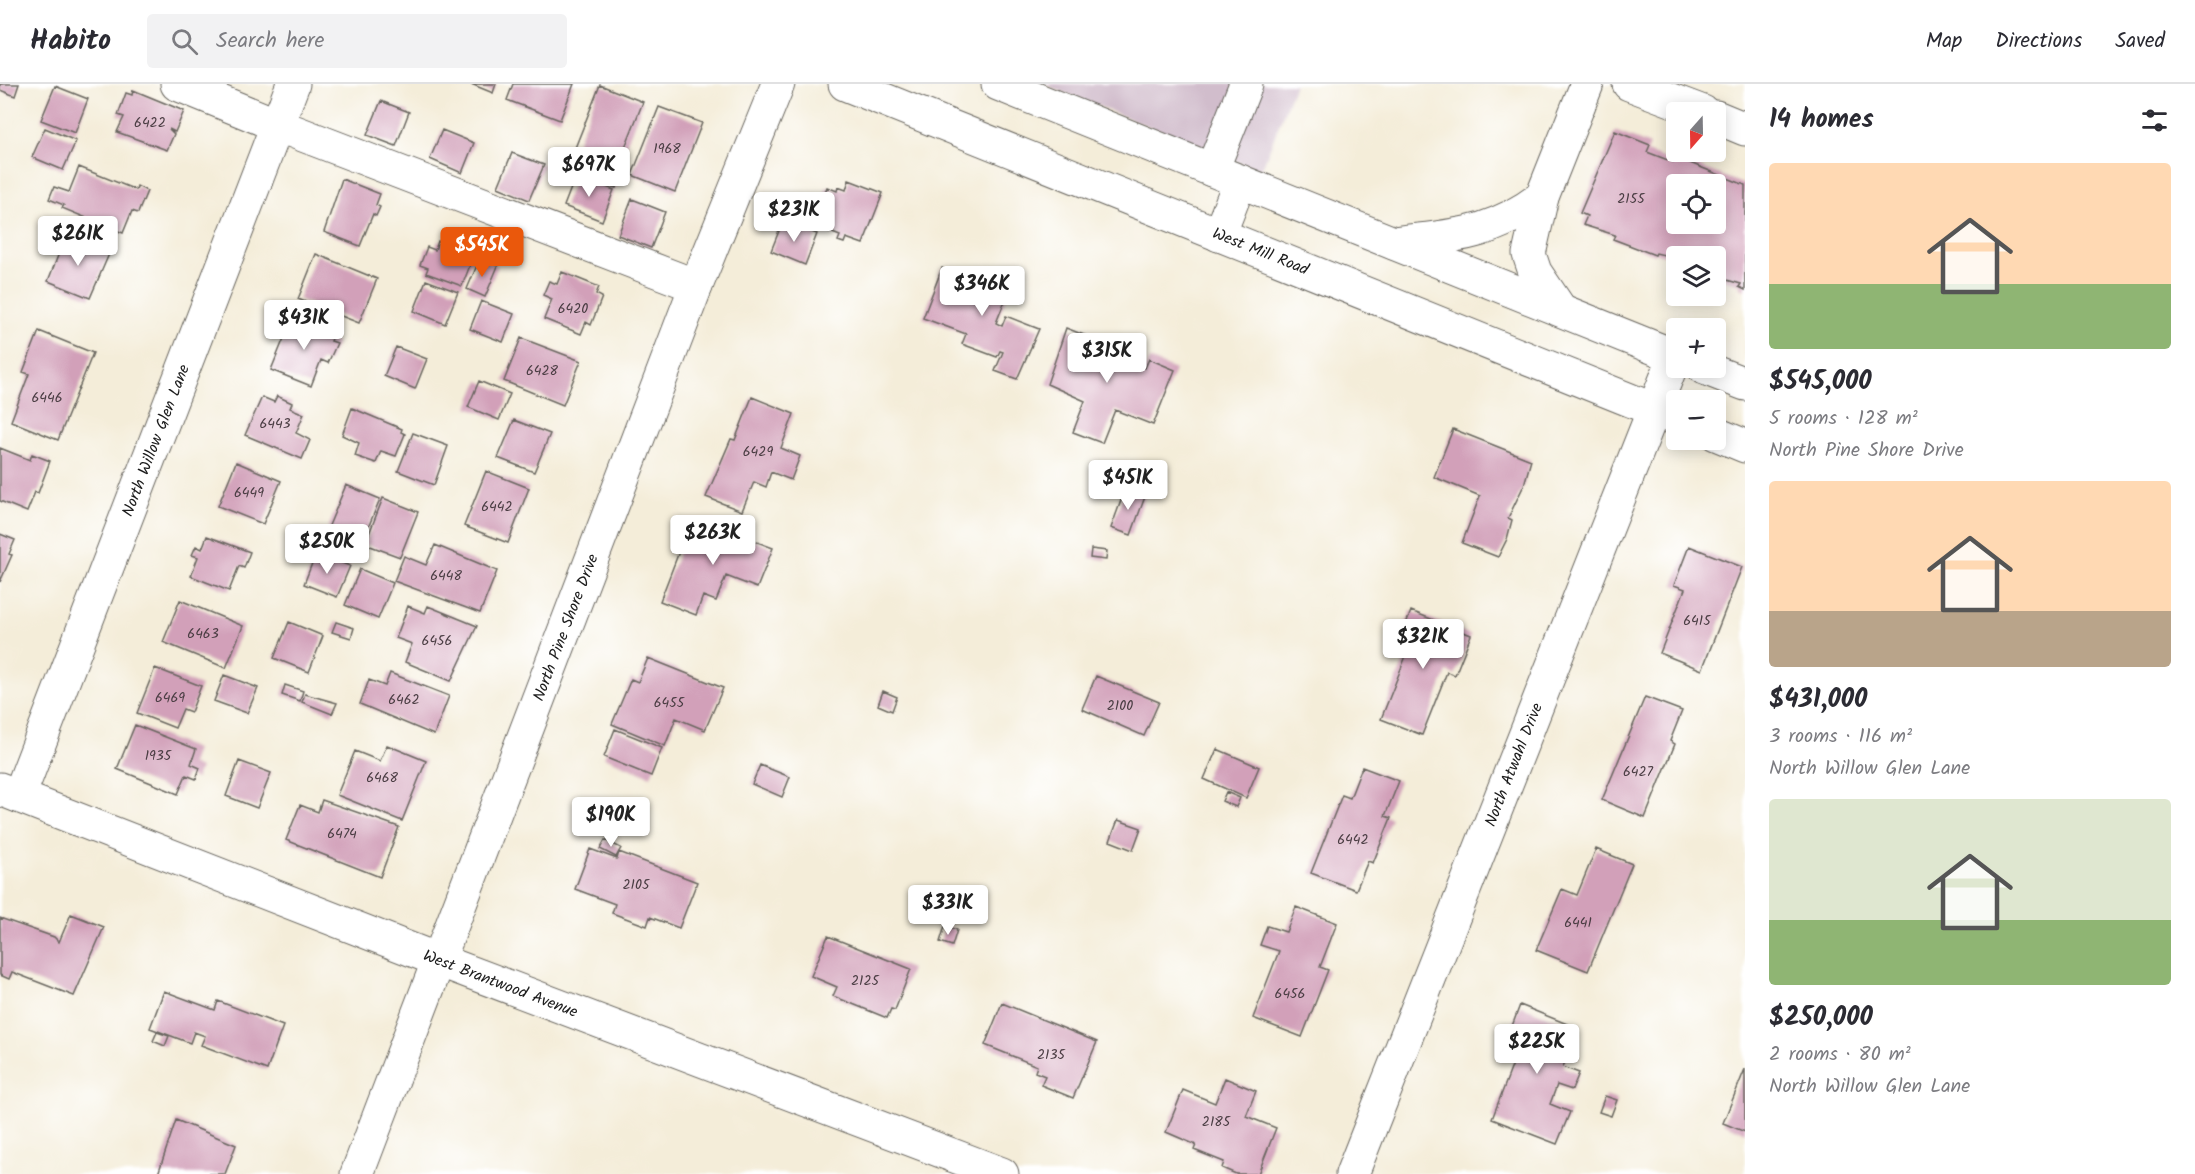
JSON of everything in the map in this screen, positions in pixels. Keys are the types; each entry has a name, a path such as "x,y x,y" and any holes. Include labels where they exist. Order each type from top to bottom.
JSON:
{"street":[{"path":"177,84 277,125 696,286"},
{"name":"North Willow Glen Lane","path":"9,793 292,84"},
{"name":"North Pine Shore Drive","path":"357,1174 696,286 778,84"},
{"name":"West Mill Road","path":"845,84 1665,414"},
{"path":"998,84 1666,352"},
{"path":"1219,235 1226,175 1246,84"},
{"path":"1560,309 1535,272 1529,254 1542,197 1587,84"},
{"path":"1629,84 1677,102"},
{"path":"1726,121 1745,129"},
{"path":"1394,243 1468,234 1515,217 1542,197"},
{"path":"1726,376 1745,384"},
{"name":"North Atwahl Drive","path":"1352,1174 1678,378"},
{"path":"1726,438 1745,446"},
{"name":"West Brantwood Avenue","path":"9,793 438,960 1002,1174"}],"shaded area":[{"path":"1042,84 1295,84 1261,171"}],"building":[{"path":"0,84 19,84 15,96 0,90"},
{"path":"471,84 496,84 493,93"},
{"path":"513,84 574,84 560,120 507,100"},
{"path":"600,85 643,102 616,170 573,153"},
{"path":"55,86 88,99 75,133 41,120"},
{"path":"133,90 184,111 175,132 169,129 174,134 167,150 117,132 124,117 118,115 126,93 132,95"},
{"path":"381,101 409,112 396,146 367,135"},
{"path":"659,107 702,123 675,192 632,175"},
{"path":"45,128 76,141 63,170 32,157"},
{"path":"442,130 474,143 462,173 430,159"},
{"path":"1615,131 1650,145 1647,152 1666,159 1666,162 1690,162 1718,174 1666,174 1666,234 1726,234 1726,177 1745,185 1745,290 1739,287 1741,284 1726,280 1726,246 1666,246 1666,255 1656,253 1655,255 1613,239 1615,235 1583,225 1587,216 1580,213"},
{"path":"512,153 544,165 529,200 498,187"},
{"path":"79,167 136,190 137,186 147,191 138,213 132,211 123,233 62,208 64,205 49,199 54,187 69,192"},
{"path":"609,172 621,177 616,188 604,184"},
{"path":"576,175 614,190 602,221 564,206"},
{"path":"342,179 380,194 376,205 380,207 376,216 373,214 360,246 324,232"},
{"path":"849,180 883,193 863,244 846,238 844,243 838,241 840,236 812,225 827,187 837,191 838,187 846,190"},
{"path":"632,199 665,212 651,248 618,235"},
{"path":"783,221 817,234 805,265 771,251"},
{"path":"61,235 109,254 90,298 48,281 61,248 56,247"},
{"path":"438,241 474,255 462,286 426,273 428,268 420,265 427,247 435,250"},
{"path":"316,254 377,279 359,323 298,299"},
{"path":"480,258 498,266 485,297 467,289"},
{"path":"942,268 974,280 979,268 1013,281 996,323 1002,326 1006,316 1039,329 1017,379 995,371 1003,352 1000,351 997,357 962,344 966,334 923,318"},
{"path":"562,272 599,287 596,294 602,297 591,325 586,322 581,334 544,319 552,299 543,295 549,281 557,284"},
{"path":"426,280 458,292 445,324 414,311"},
{"path":"481,301 514,314 503,342 470,329"},
{"path":"293,316 334,333 331,341 337,343 328,363 321,360 311,386 271,370"},
{"path":"1066,328 1102,342 1099,350 1145,368 1149,359 1175,370 1153,425 1115,410 1102,443 1073,432 1085,401 1047,384"},
{"path":"39,331 93,353 58,440 11,421 29,374 23,372"},
{"path":"521,338 581,361 563,405 504,381"},
{"path":"396,347 427,359 415,389 384,376"},
{"path":"479,381 510,394 499,420 468,407"},
{"path":"277,396 292,403 290,408 304,414 296,433 310,440 302,459 245,435 262,397 274,402"},
{"path":"752,397 794,414 781,448 800,456 791,480 771,472 766,487 754,482 742,511 706,497 731,439 735,440"},
{"path":"352,408 402,429 401,432 405,434 396,456 381,451 376,463 355,456 359,443 342,435"},
{"path":"514,420 550,434 534,472 498,458"},
{"path":"1453,429 1531,460 1524,485 1508,518 1512,520 1507,539 1498,557 1462,543 1480,496 1434,477"},
{"path":"413,433 448,446 434,485 398,471"},
{"path":"0,448 30,460 32,454 50,461 38,493 35,492 27,512 0,501"},
{"path":"236,462 281,481 263,524 218,506"},
{"path":"486,471 529,488 508,543 464,526"},
{"path":"346,485 380,499 362,542 328,528"},
{"path":"1126,487 1146,494 1131,535 1111,528"},
{"path":"383,498 418,512 400,557 365,544"},
{"path":"699,520 773,548 757,588 726,576 716,601 703,596 696,615 660,601 682,544 688,547"},
{"path":"0,534 15,540 9,554 12,555 0,582"},
{"path":"207,536 250,552 244,568 239,566 229,591 191,576 198,557 192,555 196,546 202,549"},
{"path":"435,545 497,571 480,613 394,581 404,556 426,565"},
{"path":"1689,546 1742,567 1702,670 1660,653 1685,589 1674,585"},
{"path":"1091,549 1107,551 1106,560 1090,558"},
{"path":"316,553 350,566 337,597 304,584"},
{"path":"360,569 393,583 378,619 345,605"},
{"path":"180,600 243,626 226,668 163,642"},
{"path":"408,606 425,613 428,606 477,626 451,681 405,662 412,644 396,638"},
{"path":"1411,611 1471,635 1455,675 1447,672 1422,735 1381,719 1406,656 1395,652"},
{"path":"289,622 323,636 309,672 274,658"},
{"path":"336,622 354,628 351,638 332,632"},
{"path":"648,658 723,688 705,730 676,718 665,746 612,724 631,679 638,682"},
{"path":"155,668 201,686 191,712 183,709 175,728 137,713"},
{"path":"390,673 449,696 434,735 360,704 369,680 385,686"},
{"path":"224,675 258,688 247,713 214,701"},
{"path":"1096,676 1159,702 1144,736 1082,709"},
{"path":"285,685 303,691 300,701 282,695"},
{"path":"883,691 897,697 892,711 878,705"},
{"path":"305,694 337,703 332,714 302,702"},
{"path":"1645,697 1682,711 1670,741 1675,744 1645,818 1602,800"},
{"path":"135,725 196,749 191,764 200,768 196,779 186,775 178,794 117,769"},
{"path":"615,729 662,748 651,776 604,757"},
{"path":"387,745 426,761 402,821 337,795 355,751 380,761"},
{"path":"1217,749 1259,767 1246,798 1204,779"},
{"path":"239,761 271,773 257,808 226,796"},
{"path":"760,765 790,777 782,797 752,784"},
{"path":"1362,767 1399,781 1385,816 1391,818 1373,863 1368,861 1356,890 1311,873 1342,795 1350,798"},
{"path":"1226,792 1240,798 1236,807 1222,801"},
{"path":"322,800 399,827 380,877 286,840 300,805 318,812"},
{"path":"1118,820 1141,828 1133,850 1110,841"},
{"path":"605,840 621,848 616,857 600,849"},
{"path":"590,849 617,859 619,852 697,882 679,928 650,917 647,926 612,913 615,904 575,889"},
{"path":"1596,849 1632,864 1588,971 1536,950 1562,889 1577,895"},
{"path":"1296,907 1337,923 1320,967 1328,970 1302,1037 1253,1018 1279,951 1260,945 1267,926 1286,932"},
{"path":"71,914 104,927 74,996 12,972 9,979 0,975 0,918 54,937 59,942"},
{"path":"945,926 957,930 952,946 940,942"},
{"path":"828,936 911,969 895,1010 891,1009 887,1018 833,996 837,987 811,976"},
{"path":"164,991 215,1010 218,1001 283,1026 267,1070 201,1045 205,1036 194,1032 190,1043 150,1028"},
{"path":"1002,1003 1097,1042 1073,1098 1041,1085 1045,1076 1035,1072 1037,1066 985,1045"},
{"path":"1520,1005 1577,1028 1563,1067 1579,1073 1572,1090 1557,1085 1550,1104 1570,1112 1557,1144 1492,1119 1516,1056 1503,1050"},
{"path":"157,1032 169,1036 165,1046 153,1041"},
{"path":"1745,1069 1745,1132 1723,1123"},
{"path":"1225,1078 1256,1091 1246,1116 1276,1128 1258,1174 1236,1174 1222,1168 1224,1162 1194,1150 1196,1145 1166,1132 1183,1090 1215,1103"},
{"path":"1605,1096 1617,1100 1611,1116 1599,1112"},
{"path":"176,1120 236,1145 225,1174 158,1174"}]}
